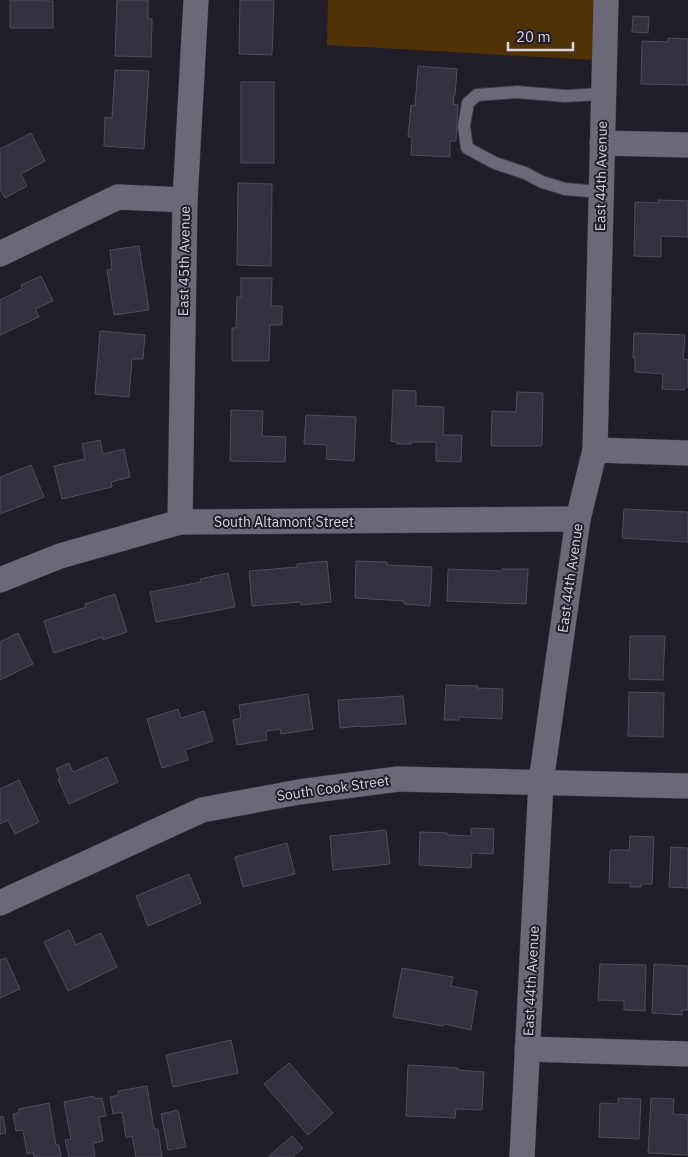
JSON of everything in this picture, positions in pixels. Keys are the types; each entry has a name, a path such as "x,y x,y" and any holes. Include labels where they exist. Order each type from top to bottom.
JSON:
{"street":[{"name":"East 45th Avenue","path":"180,522 185,200 196,0"},
{"name":"East 44th Avenue","path":"522,1157 541,782 578,519 595,450 606,0"},
{"path":"602,143 688,145"},
{"path":"0,254 118,197 185,200"},
{"path":"595,450 688,453"},
{"name":"South Altamont Street","path":"0,580 60,556 180,522 578,519"},
{"name":"South Cook Street","path":"0,902 202,810 299,792 398,779 688,786"},
{"path":"527,1048 688,1054"}],"lane":[{"path":"600,192 565,189 495,163 467,148 464,126 468,103 477,95 517,92 565,96 603,94"}],"shaded area":[{"path":"328,0 595,0 594,60 327,45"}],"building":[{"path":"10,0 53,1 53,28 10,28"},
{"path":"117,0 148,0 148,19 152,19 151,57 115,56"},
{"path":"240,0 274,0 272,55 239,54"},
{"path":"633,16 649,17 648,33 632,32"},
{"path":"668,38 688,39 688,85 641,84 642,41 668,42"},
{"path":"418,66 457,69 453,104 458,105 456,141 450,141 450,157 411,155 412,137 408,137 411,105 415,106"},
{"path":"115,70 149,71 144,149 104,146 105,117 112,118"},
{"path":"241,82 274,82 274,163 241,163"},
{"path":"31,133 45,161 21,174 27,186 5,198 0,189 0,149"},
{"path":"238,183 272,184 271,266 237,265"},
{"path":"658,200 688,201 688,237 661,236 661,257 634,256 635,202 658,203"},
{"path":"139,246 149,310 114,315 107,270 112,269 110,250"},
{"path":"41,276 53,301 35,309 39,317 0,335 0,300 22,289 21,285"},
{"path":"241,278 272,278 271,306 282,306 282,325 270,325 269,361 232,361 232,328 236,328 237,297 241,297"},
{"path":"100,331 145,335 143,359 132,359 129,397 95,394"},
{"path":"634,333 685,335 683,359 688,360 688,387 685,387 684,390 662,389 663,374 635,372 635,358 633,358"},
{"path":"393,390 416,391 416,406 444,407 443,435 462,435 461,462 436,461 436,442 397,444 397,442 391,441"},
{"path":"517,392 543,393 542,446 491,446 492,411 516,412"},
{"path":"231,410 263,411 262,436 286,437 285,462 230,461"},
{"path":"306,415 356,417 354,461 326,459 327,445 304,444"},
{"path":"100,440 103,454 124,449 130,477 111,482 112,487 62,499 54,466 85,459 82,444"},
{"path":"31,465 44,497 0,514 0,477"},
{"path":"624,509 688,512 688,542 622,538"},
{"path":"327,561 331,602 301,605 301,602 252,606 249,571 297,567 297,564"},
{"path":"356,561 387,562 387,565 432,567 430,606 404,604 404,601 355,598"},
{"path":"448,569 502,571 502,569 528,569 526,604 447,601"},
{"path":"228,573 235,607 156,622 150,592 201,582 200,579"},
{"path":"115,594 127,632 103,640 103,637 54,653 44,621 86,607 85,604"},
{"path":"18,633 33,664 0,680 0,642"},
{"path":"630,636 665,636 663,680 629,679"},
{"path":"446,685 503,689 502,719 459,717 459,720 444,720"},
{"path":"629,692 664,693 663,737 628,736"},
{"path":"308,694 313,729 281,734 280,729 266,731 267,740 237,745 233,720 241,718 239,705"},
{"path":"403,696 406,724 340,728 338,700"},
{"path":"178,709 181,718 204,711 213,741 185,750 188,760 162,768 147,719"},
{"path":"107,757 118,782 69,804 58,779 60,778 56,769 69,763 73,772"},
{"path":"19,780 39,822 15,834 8,820 0,824 0,789"},
{"path":"471,828 494,829 493,854 472,853 471,868 419,865 420,832 471,836"},
{"path":"386,830 390,864 333,870 330,836"},
{"path":"630,836 654,837 652,884 630,887 630,883 609,883 610,850 629,850"},
{"path":"287,843 295,874 243,887 235,857"},
{"path":"671,847 688,848 688,888 669,887"},
{"path":"189,874 201,903 148,926 136,896"},
{"path":"69,930 76,945 101,933 117,967 68,991 44,942"},
{"path":"6,958 20,989 0,998 0,960"},
{"path":"600,964 646,965 645,1011 624,1010 624,1001 598,1000"},
{"path":"654,964 688,966 688,1010 682,1010 682,1015 652,1013"},
{"path":"402,968 453,977 451,986 477,991 471,1030 393,1017"},
{"path":"231,1040 238,1073 173,1087 166,1055"},
{"path":"289,1063 333,1113 308,1135 264,1084"},
{"path":"408,1065 458,1068 458,1070 484,1072 482,1110 456,1109 455,1118 406,1116"},
{"path":"147,1086 154,1129 158,1129 162,1157 136,1157 132,1136 126,1138 122,1112 113,1114 110,1097 118,1095 118,1091"},
{"path":"94,1096 95,1099 102,1098 106,1116 99,1117 103,1141 93,1143 95,1157 69,1157 65,1140 71,1139 64,1102"},
{"path":"618,1098 641,1099 639,1139 599,1137 600,1103 618,1104"},
{"path":"651,1098 674,1099 673,1114 688,1115 688,1155 648,1153"},
{"path":"49,1103 56,1145 59,1145 61,1157 34,1157 33,1152 27,1154 23,1130 16,1131 13,1114 19,1113 19,1109"},
{"path":"178,1110 186,1147 168,1150 161,1114"},
{"path":"3,1116 6,1133 0,1134 0,1117"},
{"path":"292,1136 303,1148 292,1157 268,1157"}]}
